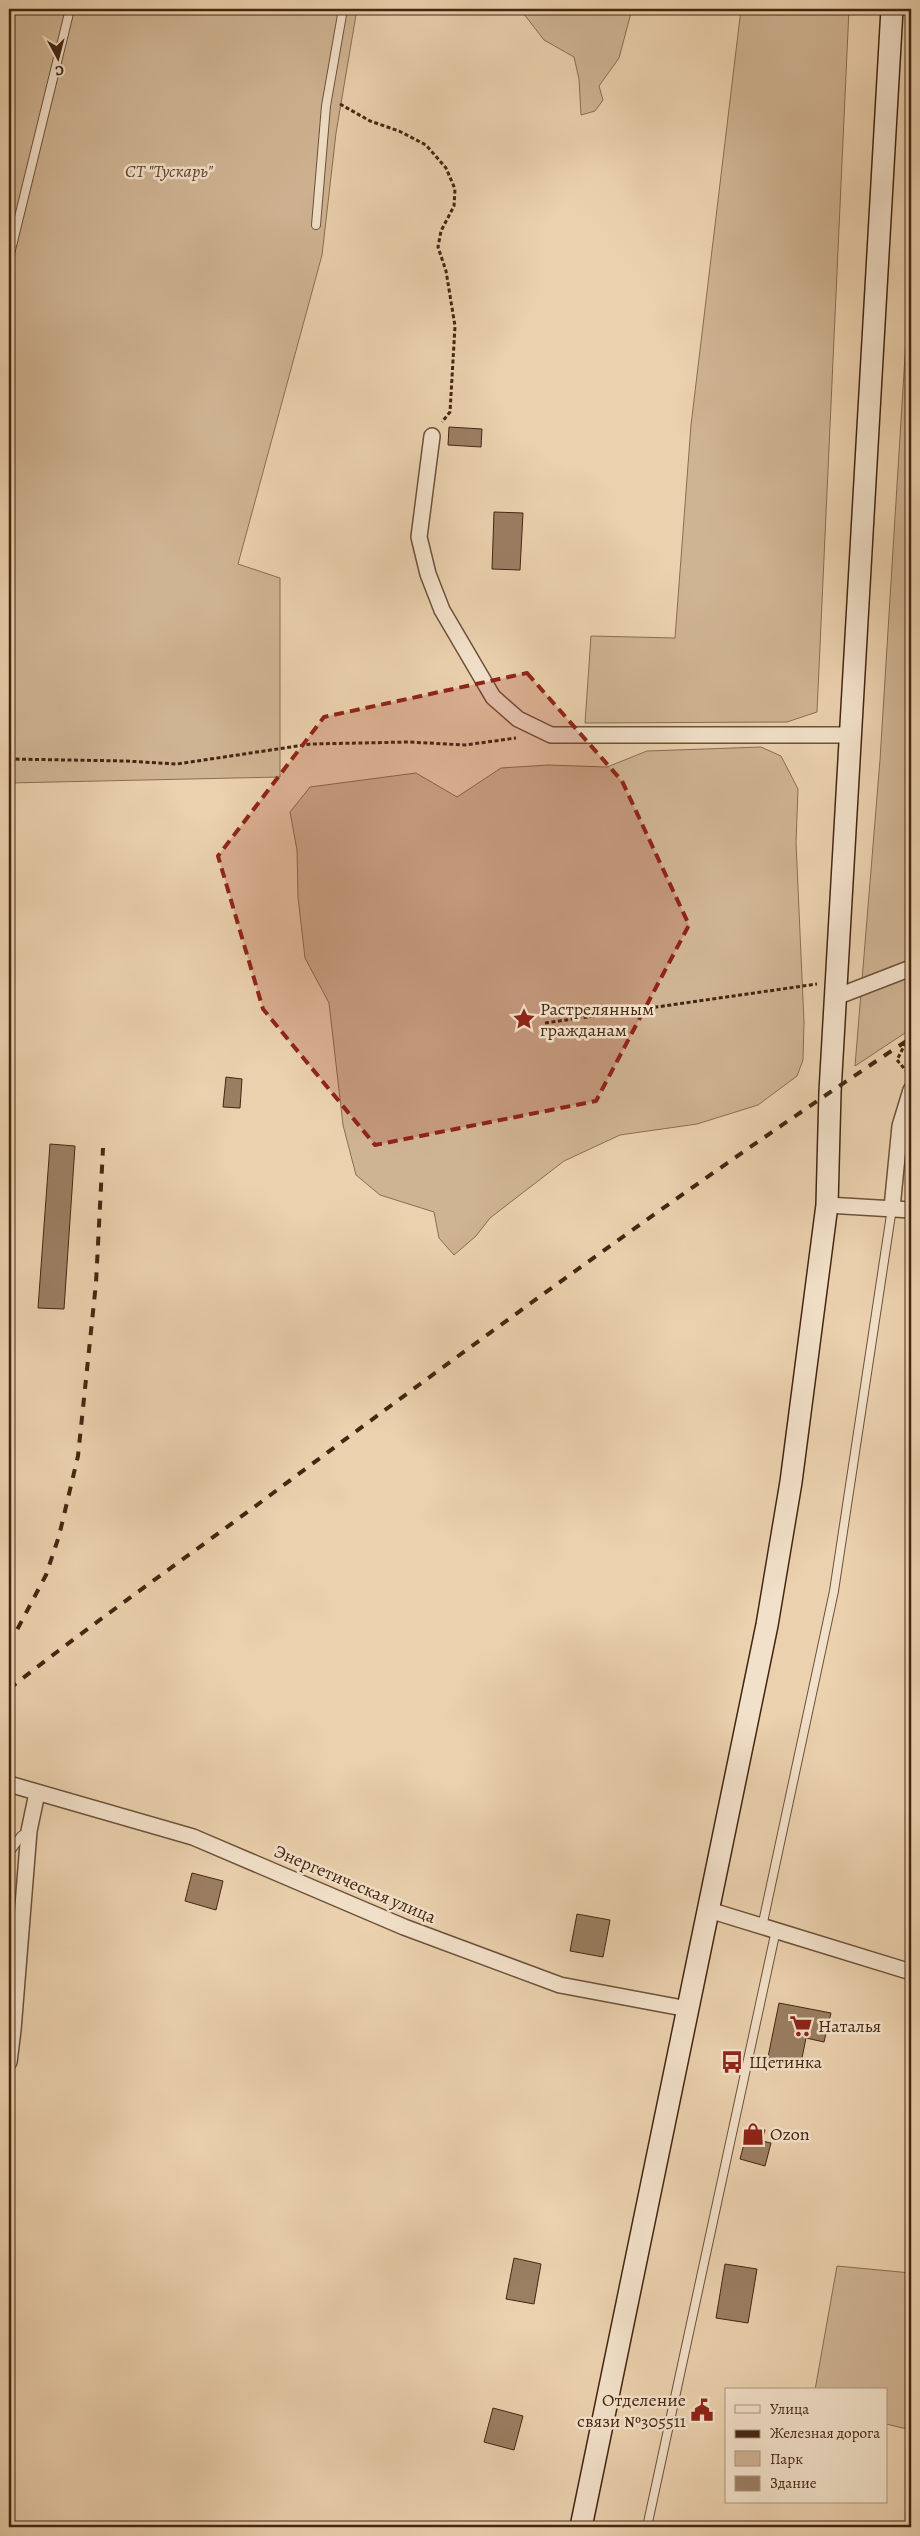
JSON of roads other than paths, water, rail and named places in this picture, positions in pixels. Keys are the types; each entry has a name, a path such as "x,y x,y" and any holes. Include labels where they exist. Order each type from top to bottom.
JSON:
{"main road":[{"path":"581,2527 768,1625 792,1472 827,1205 837,989 892,9"}],"street":[{"path":"432,436 418,537 428,574 442,610 493,697 518,719 551,735 851,735"},
{"path":"837,989 911,968"},
{"path":"892,1208 900,1126 911,1090"},
{"path":"827,1205 911,1210"},
{"name":"Энергетическая улица","path":"9,1784 37,1794 122,1815 193,1837 404,1927 560,1985 688,2009"},
{"path":"9,2062 29,1831 37,1794"},
{"path":"709,1910 911,1972"}],"lane":[{"path":"9,258 70,9"},
{"path":"316,225 328,90 343,9"},
{"path":"647,2527 769,1929 834,1591 892,1208"},
{"path":"9,1853 21,1836 29,1831"}],"railway":[{"path":"9,1689 106,1615 587,1262 911,1038"},
{"path":"9,1645 46,1575 59,1536 78,1456 96,1283 103,1148"}],"place":[{"name":"Растрелянным гражданам","path":"524,1019"},
{"name":"Наталья","path":"801,2026"},
{"name":"Щетинка","path":"732,2062"},
{"name":"Ozon","path":"753,2134"},
{"name":"Отделение связи №305511","path":"702,2410"}],"park label":[{"name":"СТ \"Тускарь\"","path":"169,171"}]}
